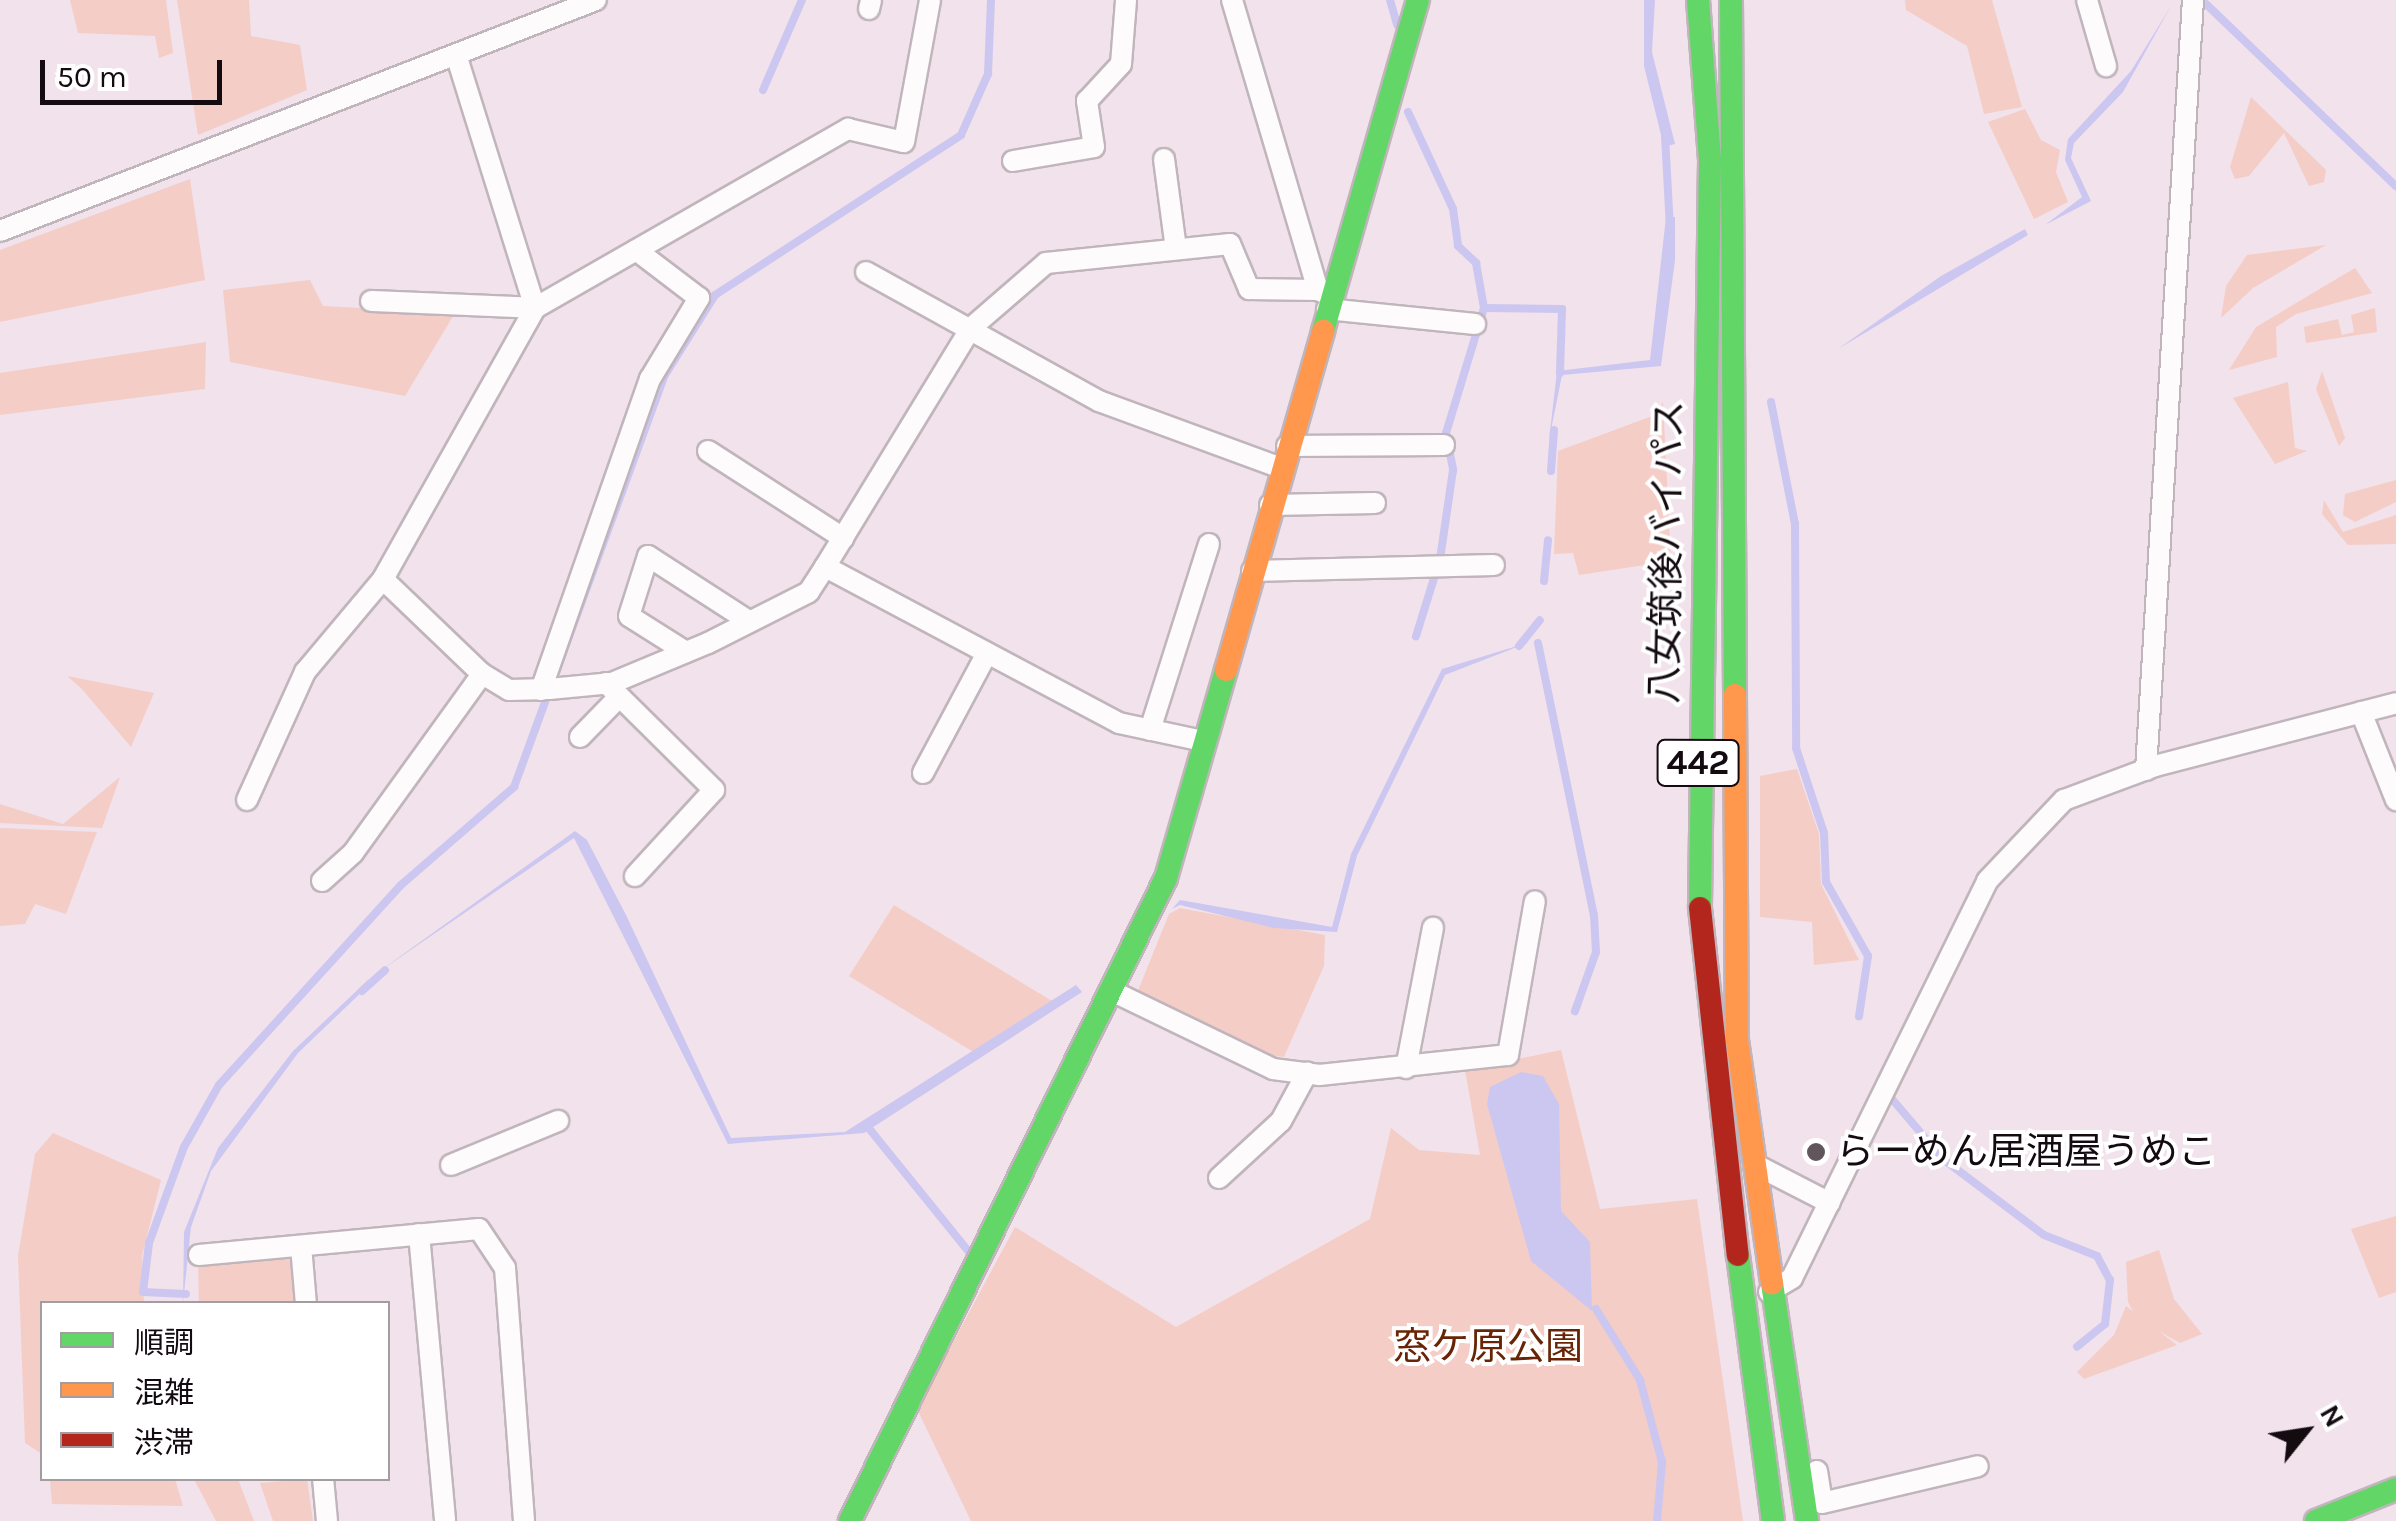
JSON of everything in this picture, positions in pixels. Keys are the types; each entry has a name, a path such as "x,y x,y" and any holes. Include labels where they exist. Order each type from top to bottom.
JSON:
{"main road":[{"path":"850,1521 1116,993 1166,878 1325,298 1418,0"},
{"name":"八女筑後バイパス","path":"1698,0 1710,161 1699,962 1773,1521"},
{"name":"八女筑後バイパス","path":"1731,0 1739,182 1734,934 1754,1164 1806,1521"},
{"path":"2316,1521 2396,1489"}],"street":[{"path":"0,231 596,0"},
{"path":"247,800 304,672 383,580 534,308 848,129 904,142 930,0"},
{"path":"1013,162 1094,147 1087,101 1121,64 1126,0"},
{"path":"1232,0 1325,298"},
{"path":"2088,0 2106,66"},
{"path":"2146,770 2193,0"},
{"path":"456,54 534,308"},
{"path":"1164,159 1176,249"},
{"path":"580,737 611,692 810,592 970,328 1046,263 1230,244 1249,289 1476,324"},
{"path":"541,690 650,379 699,298 636,250"},
{"path":"866,272 1099,401 1284,457 1444,445"},
{"path":"371,301 534,308"},
{"path":"708,451 842,538"},
{"path":"1270,506 1376,503"},
{"path":"1150,730 1208,544"},
{"path":"686,652 629,616 648,556 750,622"},
{"path":"1252,571 1494,564"},
{"path":"826,566 1119,723 1203,741"},
{"path":"383,580 482,674 509,690 611,692 714,790 635,876"},
{"path":"923,773 987,653"},
{"path":"322,882 354,853 482,674"},
{"path":"1742,1306 1792,1278 1987,881 2064,800 2146,770 2396,703"},
{"path":"2360,712 2396,800"},
{"path":"1116,993 1223,1052 1306,1073 1406,1068 1508,1054 1535,901"},
{"path":"1406,1068 1433,928"},
{"path":"1219,1178 1281,1120 1306,1073"},
{"path":"451,1165 558,1122"},
{"path":"1754,1164 1830,1204"},
{"path":"200,1256 479,1228 505,1268 524,1521"},
{"path":"419,1234 446,1521"},
{"path":"300,1246 306,1301"},
{"path":"1805,1401 1822,1503 1978,1466"},
{"path":"323,1481 327,1521"}],"green space":[{"path":"70,0 166,0 173,53 159,58 155,36 78,33"},
{"path":"177,0 249,0 251,36 300,45 307,90 198,135"},
{"path":"1905,0 1992,0 2022,107 1984,114 1967,46 1906,10"},
{"path":"2251,97 2326,170 2324,182 2309,186 2284,133 2249,176 2235,179 2230,167"},
{"path":"2025,109 2041,140 2060,150 2056,172 2068,202 2034,219 1988,122"},
{"path":"190,179 205,280 0,322 0,250"},
{"path":"2326,245 2253,288 2221,318 2226,286 2247,255"},
{"path":"2355,268 2372,293 2296,314 2276,327 2277,357 2229,370 2256,327"},
{"path":"310,280 323,306 455,313 405,396 230,362 223,290"},
{"path":"2375,308 2377,332 2306,343 2304,327 2338,319 2342,335 2354,332 2351,315"},
{"path":"206,342 205,389 0,415 0,373"},
{"path":"2322,371 2345,438 2339,446 2316,389"},
{"path":"2288,382 2295,448 2307,451 2275,464 2233,398"},
{"path":"1663,402 1671,561 1579,575 1573,553 1554,554 1558,451 1655,415"},
{"path":"2396,480 2396,502 2355,522 2343,515 2345,494"},
{"path":"2324,500 2343,532 2396,515 2396,544 2348,545 2322,514"},
{"path":"67,676 154,693 131,747 81,688"},
{"path":"1797,769 1819,834 1821,884 1859,960 1814,965 1812,922 1760,917 1760,776"},
{"path":"120,777 102,828 0,823 0,804 63,824"},
{"path":"0,828 97,832 66,914 35,904 25,924 0,926"},
{"path":"894,905 1052,1001 975,1053 849,976"},
{"path":"1180,908 1325,935 1324,966 1284,1057 1240,1051 1137,993 1169,914"},
{"name":"窓ケ原公園","path":"1561,1050 1600,1209 1697,1199 1743,1521 971,1521 917,1409 1015,1227 1176,1327 1370,1219 1391,1128 1419,1150 1480,1155 1465,1070"},
{"path":"53,1133 161,1180 142,1256 144,1301 40,1301 40,1453 25,1443 18,1256 35,1154"},
{"path":"2396,1216 2396,1292 2379,1298 2351,1229"},
{"path":"2159,1250 2174,1299 2202,1334 2180,1343 2137,1319 2128,1302 2126,1262"},
{"path":"296,1252 301,1301 199,1301 198,1260"},
{"path":"2126,1306 2177,1345 2084,1379 2077,1372 2114,1335"},
{"path":"50,1481 176,1481 183,1506 52,1504"},
{"path":"195,1481 239,1481 254,1521 216,1521"},
{"path":"307,1481 313,1521 273,1521 260,1483"}],"shaded area":[{"path":"1644,0 1655,0 1652,52 1675,144 1664,147 1644,66"},
{"path":"2171,6 2123,92 2074,143 2071,158 2091,201 2045,225 2082,197 2065,160 2068,139 2131,71"},
{"path":"1666,217 1675,217 1675,260 1661,366 1562,375 1549,440 1557,371 1650,360"},
{"path":"2025,229 2028,235 1838,349 1941,276"},
{"path":"1530,642 1445,675 1357,856 1337,932 1274,928 1180,905 1172,909 1180,900 1332,927 1351,854 1442,669"},
{"path":"575,831 587,840 626,915 731,1138 845,1132 1076,985 1082,992 864,1133 728,1144 574,838 377,973"},
{"path":"368,980 369,985 298,1053 211,1171 191,1227 183,1301 184,1232 218,1148 293,1051"},
{"path":"1521,1072 1543,1076 1559,1104 1561,1211 1590,1242 1592,1311 1531,1261 1487,1104 1490,1087"}],"waterway":[{"path":"763,90 802,0"},
{"path":"186,1294 143,1292 149,1243 184,1147 219,1085 401,885 514,787 665,375 715,295 961,135 988,74 991,0"},
{"path":"1390,0 1397,25"},
{"path":"2206,4 2396,186"},
{"path":"1408,112 1453,209 1458,246 1476,263 1484,308 1446,433 1453,470 1440,559 1416,636"},
{"path":"1665,136 1670,227"},
{"path":"1484,308 1562,309 1560,373"},
{"path":"1771,402 1795,524 1796,748 1824,833 1826,882 1868,956 1859,1016"},
{"path":"1551,471 1554,430"},
{"path":"1544,581 1548,540"},
{"path":"1519,646 1540,620"},
{"path":"1538,643 1594,915 1596,952 1575,1011"},
{"path":"362,991 385,970"},
{"path":"1892,1099 1943,1159 2044,1235 2097,1256 2110,1280 2105,1324 2077,1347"},
{"path":"867,1126 970,1253"},
{"path":"1596,1309 1640,1380 1662,1462 1657,1521"}],"traffic: fast":[{"path":"1323,331 1418,0"},
{"path":"1698,0 1710,161 1700,908"},
{"path":"1731,0 1735,695"},
{"path":"850,1521 1166,878 1226,670"},
{"path":"1738,1255 1773,1521"},
{"path":"1772,1283 1807,1521"},
{"path":"2316,1521 2396,1489"}],"traffic: slow":[{"path":"1226,670 1323,331"},
{"path":"1735,695 1737,1040 1772,1283"}],"traffic: jam":[{"path":"1700,908 1738,1255"}],"place":[{"name":"らーめん居酒屋うめこ","path":"1816,1152"}]}
